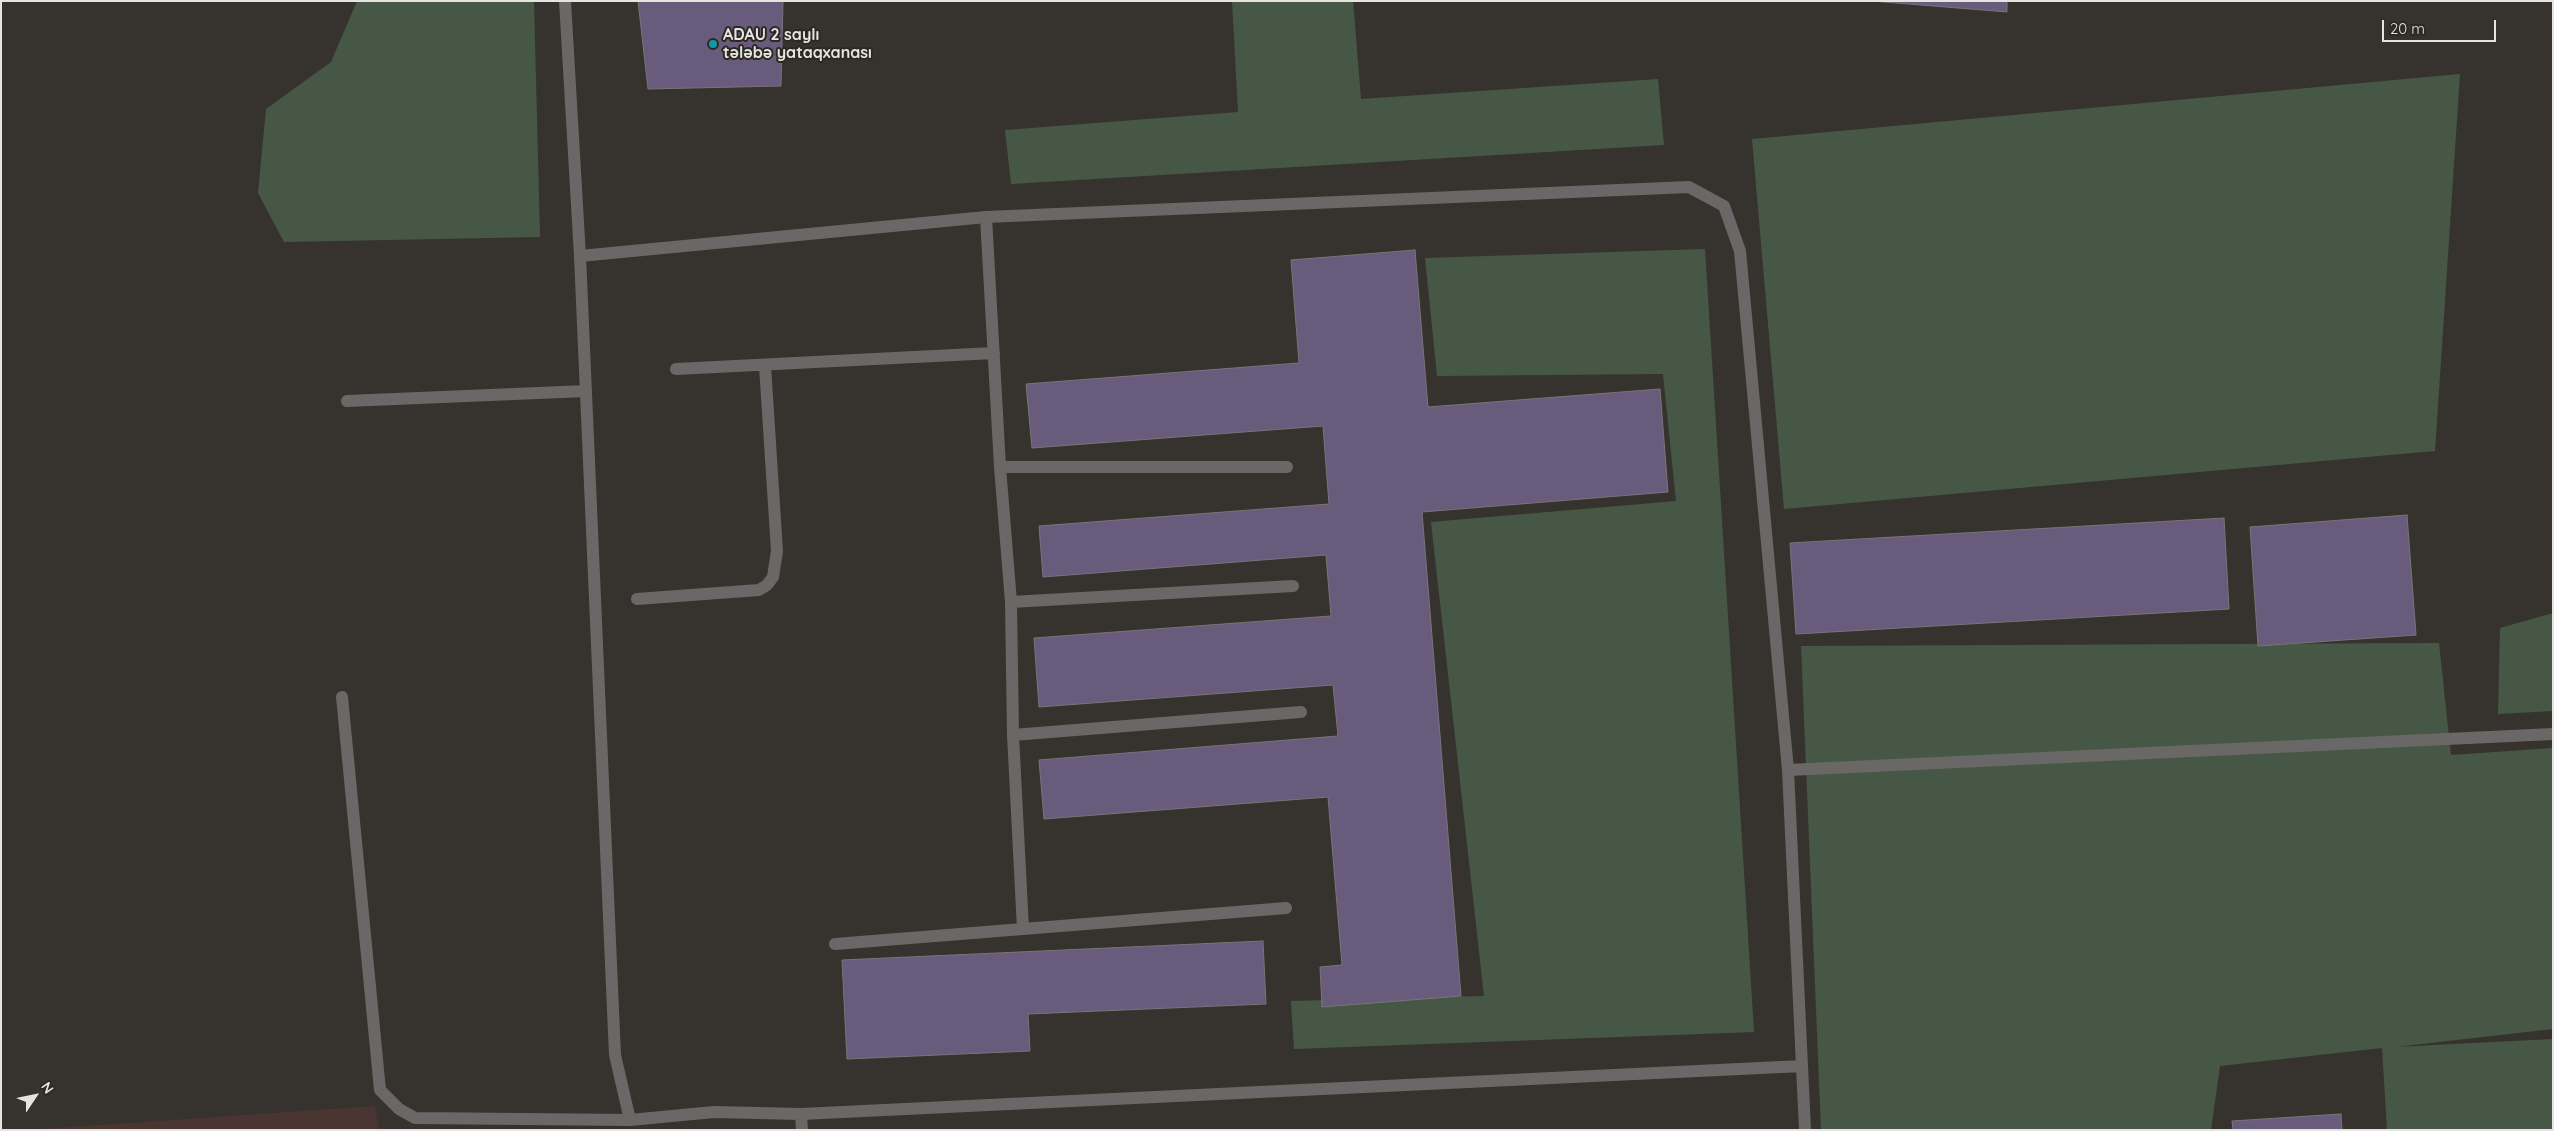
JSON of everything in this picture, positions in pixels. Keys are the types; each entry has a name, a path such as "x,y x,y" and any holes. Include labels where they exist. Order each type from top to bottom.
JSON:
{"street":[{"path":"565,1 580,256 615,1055 630,1120"},
{"path":"580,256 986,217 1689,187 1724,206 1740,251 1788,770 1805,1130"},
{"path":"986,217 1000,467 1011,602 1013,735 1023,929"},
{"path":"676,369 994,353"},
{"path":"637,599 759,590 767,585 773,577 777,551 765,366"},
{"path":"347,401 586,391"},
{"path":"1000,467 1287,467"},
{"path":"1011,602 1293,586"},
{"path":"342,697 380,1090 399,1109 416,1118 630,1120 714,1112 801,1114 1802,1066"},
{"path":"1013,735 1301,712"},
{"path":"1788,770 2553,734"},
{"path":"835,944 1286,908"},
{"path":"801,1114 802,1130"}],"shaded area":[{"path":"375,1106 379,1130 27,1130"}],"green space":[{"path":"357,1 534,1 540,237 284,242 258,193 266,109 331,62"},
{"path":"1232,1 1353,1 1361,99 1658,79 1664,145 1011,184 1005,130 1238,112"},
{"path":"2460,74 2435,451 1784,509 1752,139"},
{"path":"1705,249 1754,1032 1294,1049 1291,1001 1484,996 1431,522 1676,501 1663,374 1437,376 1425,258"},
{"path":"2553,613 2553,711 2498,714 2500,628"},
{"path":"2439,643 2451,755 2553,748 2553,1029 2395,1047 2553,1039 2553,1130 2387,1130 2382,1048 2220,1066 2211,1130 1821,1130 1801,646"}],"building":[{"name":"ADAU 2 saylı tələbə yataqxanası","path":"638,1 783,1 781,86 648,89"},
{"path":"1872,1 2007,1 2007,12"},
{"path":"1415,250 1428,407 1660,389 1668,492 1422,512 1461,996 1322,1007 1320,967 1342,965 1328,797 1044,819 1039,760 1338,736 1333,685 1039,707 1034,638 1331,616 1326,555 1043,577 1039,526 1329,504 1323,426 1032,448 1026,384 1299,363 1291,260"},
{"path":"2407,515 2416,635 2258,646 2250,527"},
{"path":"2224,518 2229,609 1796,634 1790,543"},
{"path":"1263,941 1266,1004 1028,1014 1030,1051 847,1059 842,960"},
{"path":"2341,1114 2342,1130 2233,1130 2232,1121"}],"place":[{"name":"ADAU 2 saylı tələbə yataqxanası","path":"713,44"}]}
